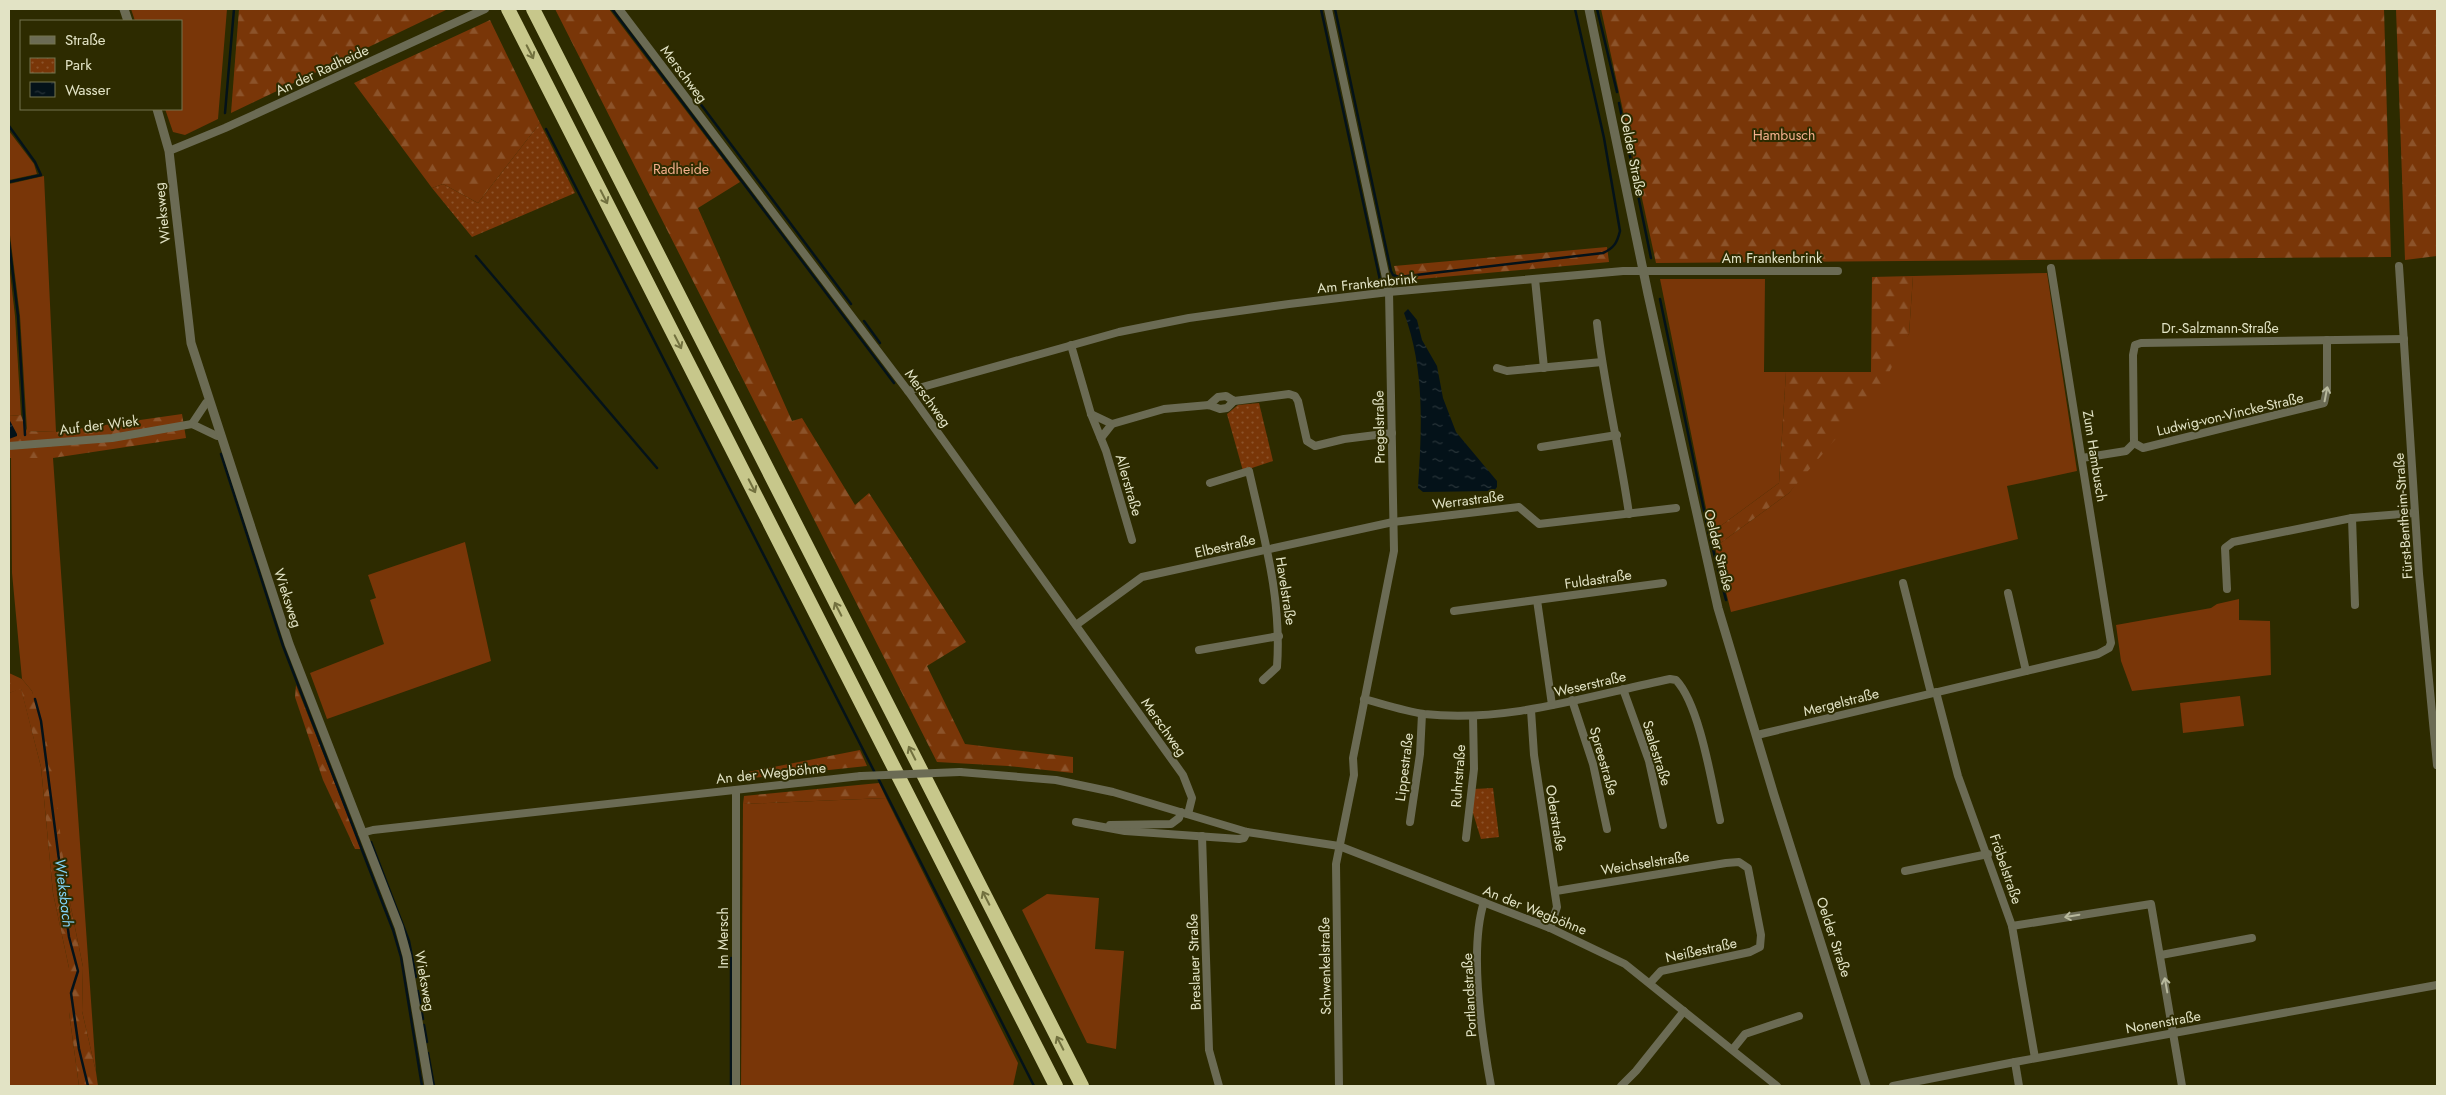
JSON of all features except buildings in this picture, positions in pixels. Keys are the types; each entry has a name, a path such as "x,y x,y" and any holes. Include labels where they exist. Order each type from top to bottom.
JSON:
{"highway":[{"path":"508,9 1056,1086"},
{"path":"533,9 1082,1086"}],"street":[{"name":"Merschweg","path":"619,9 908,392 1076,624 1183,776 1192,798 1184,813"},
{"name":"Pregelstraße","path":"1328,9 1389,292 1394,551 1364,699 1353,758 1354,775 1339,846"},
{"name":"Oelder Straße","path":"1589,9 1643,271 1718,608 1866,1086"},
{"name":"An der Radheide","path":"169,151 225,128 481,10"},
{"name":"Wieksweg","path":"157,110 169,151 190,335 289,644 399,927 407,956 428,1086"},
{"name":"Fürst-Bentheim-Straße","path":"2399,266 2414,513 2423,630 2437,765"},
{"name":"Zum Hambusch","path":"2051,268 2111,643 2109,648"},
{"name":"Am Frankenbrink","path":"908,392 1119,332 1189,318 1389,292 1623,271 1838,271"},
{"path":"1535,279 1544,368"},
{"path":"1597,323 1602,362 1617,435 1629,514"},
{"name":"Dr.-Salzmann-Straße","path":"2134,443 2133,355 2135,345 2147,341 2404,339"},
{"name":"Ludwig-von-Vincke-Straße","path":"2082,458 2126,451 2134,443 2143,448 2324,403 2328,389 2327,340"},
{"name":"Allerstraße","path":"1071,345 1091,414 1101,438 1132,540"},
{"path":"1497,368 1507,371 1602,362"},
{"path":"1101,438 1112,424 1164,409 1209,405 1220,409 1227,408 1234,401 1289,394 1295,396 1298,401 1307,441 1315,446 1344,439 1392,434"},
{"path":"210,402 206,403 192,424 217,436 221,436"},
{"path":"1091,414 1112,424"},
{"name":"Auf der Wiek","path":"9,446 112,438 192,424"},
{"path":"1541,447 1617,435"},
{"name":"Havelstraße","path":"1210,483 1249,471 1278,602 1279,636 1277,667 1263,680"},
{"name":"Werrastraße","path":"1393,522 1519,507 1539,524 1676,508"},
{"path":"2227,589 2226,548 2233,542 2352,518 2414,513"},
{"path":"2352,518 2355,605"},
{"name":"Elbestraße","path":"1076,624 1142,577 1393,522"},
{"name":"Fuldastraße","path":"1454,611 1663,583"},
{"path":"1904,583 1934,693"},
{"path":"2008,593 2026,671"},
{"path":"1537,600 1552,705"},
{"name":"Havelstraße","path":"1199,650 1279,636"},
{"name":"Mergelstraße","path":"1756,735 2098,654 2109,648"},
{"name":"Weserstraße","path":"1364,699 1422,714 1473,716 1531,710 1670,679 1676,680 1680,684 1690,706 1702,742 1720,820"},
{"name":"Saalestraße","path":"1623,689 1649,761 1662,825"},
{"name":"Fröbelstraße","path":"1934,693 1958,776 1988,854 2012,926 2035,1058"},
{"name":"Spreestraße","path":"1572,700 1593,764 1607,829"},
{"name":"Oderstraße","path":"1531,710 1534,755 1556,892 1557,907 1550,928"},
{"name":"Lippestraße","path":"1410,822 1420,754 1422,714"},
{"name":"Ruhrstraße","path":"1466,838 1474,769 1473,716"},
{"name":"An der Wegböhne","path":"362,833 373,830 861,776 960,772 1056,780 1113,792 1247,832 1339,846 1550,928 1625,964 1777,1086"},
{"name":"Im Mersch","path":"736,790 736,1086"},
{"name":"An der Wegböhne","path":"1103,826 1171,824 1184,813"},
{"name":"An der Wegböhne","path":"1076,822 1125,831 1239,839 1244,838 1247,832"},
{"name":"Breslauer Straße","path":"1202,836 1209,1050 1219,1086"},
{"name":"Schwenkelstraße","path":"1339,846 1336,864 1339,1086"},
{"path":"1905,871 1988,854"},
{"name":"Weichselstraße","path":"1556,892 1641,876 1739,862 1748,868 1761,935 1760,947"},
{"name":"Portlandstraße","path":"1484,902 1480,914 1478,956 1481,1028 1491,1086"},
{"path":"2012,926 2147,903 2153,907 2182,1086"},
{"path":"2161,955 2252,938"},
{"name":"Neißestraße","path":"1650,983 1661,971 1750,952 1760,947"},
{"name":"Nonenstraße","path":"1893,1086 2035,1058 2437,985"},
{"path":"1621,1086 1636,1071 1684,1011"},
{"path":"1733,1049 1745,1034 1799,1016"},
{"path":"2014,1062 2019,1086"}],"green space":[{"path":"131,9 227,9 218,119 185,135 173,132 165,110 182,110 182,20 135,20"},
{"path":"239,9 448,9 231,113"},
{"name":"Radheide","path":"555,9 609,9 740,182 698,208 792,421 802,418 855,505 869,493 966,642 927,666 965,744 1073,757 1073,773 1008,766 937,762"},
{"name":"Hambusch","path":"1601,9 2384,9 2391,257 1656,263"},
{"path":"2396,9 2437,9 2437,256 2405,260"},
{"path":"490,20 540,123 478,203 443,184 432,188 354,83"},
{"path":"540,123 575,193 472,237 432,188 443,184 478,203"},
{"path":"9,131 34,164 37,174 9,180"},
{"path":"44,176 56,432 27,431 20,316 9,227 9,184"},
{"path":"1607,247 1609,262 1398,281 1394,266"},
{"path":"9,264 15,316 21,415 9,416"},
{"path":"2047,273 2077,471 2007,486 2018,539 1731,612 1715,547 1789,493 1909,334 1913,276"},
{"path":"1913,276 1909,334 1883,384 1789,493 1715,547 1711,533 1779,483 1786,372 1871,372 1872,277"},
{"path":"1660,279 1765,279 1764,372 1786,372 1779,483 1711,533"},
{"path":"1259,403 1273,461 1243,471 1227,414 1238,405"},
{"path":"182,414 186,438 53,458 9,458 9,416 21,415 27,431 56,432"},
{"path":"11,458 53,458 96,1072 82,1011 83,967 32,691 22,679 12,573"},
{"path":"465,542 491,661 327,719 310,673 384,644 370,600 376,598 368,575"},
{"path":"2239,599 2239,620 2270,621 2271,675 2132,691 2121,661 2116,625 2211,608 2217,604"},
{"path":"9,673 22,679 32,691 52,762 66,883 83,967 82,1011 98,1086 79,1086 69,1012 69,968 53,893 41,767 21,689 9,693"},
{"path":"296,685 361,849 355,849 323,780 295,697"},
{"path":"21,688 41,767 53,893 69,968 69,1012 79,1086 9,1086 9,693"},
{"path":"2240,696 2244,726 2183,733 2180,703"},
{"path":"860,750 867,766 743,779 743,773"},
{"path":"879,783 886,798 743,804 744,796"},
{"path":"1493,788 1499,837 1481,839 1472,810 1474,789"},
{"path":"886,798 1018,1063 1013,1086 741,1086 743,804"},
{"path":"1047,894 1099,898 1095,949 1124,951 1116,1049 1087,1043 1022,910"}],"water":[{"path":"1408,309 1417,320 1422,340 1437,366 1443,398 1456,432 1497,481 1497,487 1494,491 1423,492 1418,488 1421,422 1419,378 1411,334 1404,313"},
{"path":"9,419 17,436 9,439"}],"waterway":[{"path":"225,113 234,9"},
{"path":"612,9 894,383"},
{"path":"1321,9 1380,280"},
{"path":"1335,9 1391,271 1393,275 1399,277 1603,253 1610,249 1618,239 1620,231 1604,138 1575,9"},
{"path":"1597,9 1617,92"},
{"path":"672,66 851,304"},
{"path":"1619,103 1651,258"},
{"path":"9,126 35,162 41,175 9,182"},
{"path":"546,129 875,773"},
{"path":"9,242 18,316 25,435"},
{"path":"476,256 657,468"},
{"path":"1660,299 1709,534 1726,600"},
{"path":"864,321 880,343"},
{"path":"221,454 283,646 393,930 401,957 422,1086"},
{"name":"Wieksbach","path":"35,699 41,721 69,937 78,971 71,993 79,1049 88,1086"},
{"path":"878,778 1034,1086"},
{"path":"371,842 409,941 416,977"},
{"path":"731,958 731,1086"},
{"path":"418,991 423,1019"},
{"path":"424,1025 427,1042"},
{"path":"428,1053 434,1086"}]}
